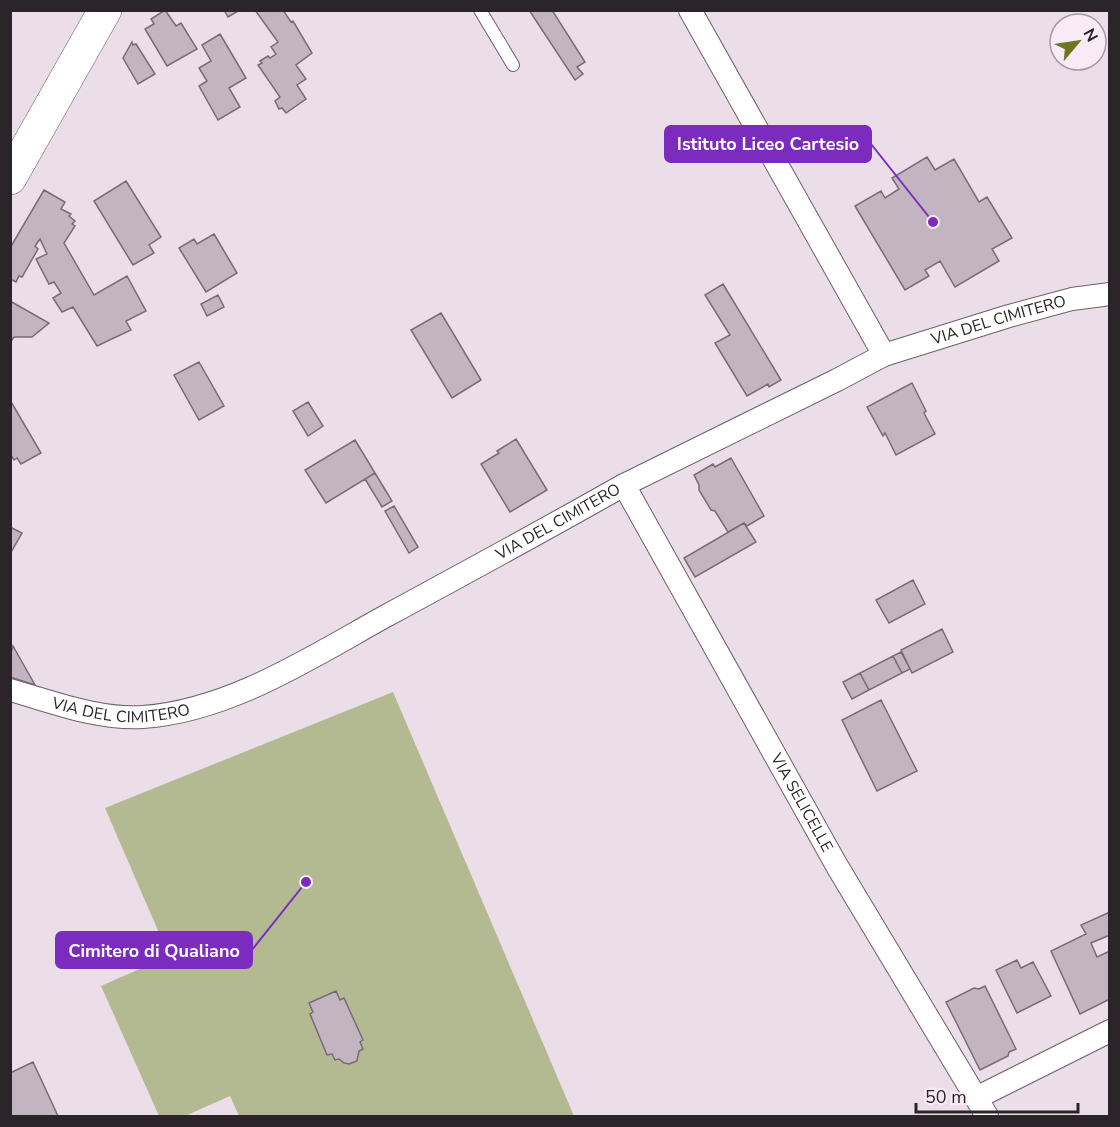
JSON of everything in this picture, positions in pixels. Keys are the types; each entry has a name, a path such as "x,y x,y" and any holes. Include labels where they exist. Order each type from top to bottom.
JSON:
{"main road":[{"path":"10,178 105,10"}],"street":[{"path":"690,10 884,355"},
{"name":"VIA DEL CIMITERO","path":"10,690 95,714 141,718 177,714 236,696 311,658 624,484 884,355 1009,316 1072,299 1110,294"},
{"name":"VIA SELICELLE","path":"624,484 837,866 981,1107"},
{"path":"981,1107 1110,1031"}],"lane":[{"path":"480,10 513,65"}],"green space":[{"path":"393,692 574,1116 239,1116 230,1096 185,1116 159,1116 101,986 169,956 105,808"}],"building":[{"path":"165,10 176,26 181,23 197,49 167,66 145,29 154,24 151,19"},
{"path":"224,10 240,10 228,17"},
{"path":"255,10 283,10 291,22 293,21 312,53 296,65 306,79 297,85 306,99 286,113 282,108 279,109 275,101 280,97 258,65 268,56 270,58 276,54 271,47 278,42"},
{"path":"529,10 552,10 585,62 577,67 583,74 575,80"},
{"path":"220,34 246,78 229,88 240,107 218,120 199,86 207,81 199,68 211,61 202,45"},
{"path":"132,42 133,45 136,44 155,74 138,84 123,58"},
{"path":"927,157 935,170 954,159 979,202 987,197 1012,238 992,249 999,261 955,287 940,261 925,270 929,276 905,290 855,206 881,191 885,198 899,189 892,178"},
{"path":"126,181 161,237 149,245 154,253 133,265 94,201"},
{"path":"44,190 65,202 61,209 71,214 69,216 75,221 72,224 75,226 64,243 94,295 127,276 146,311 126,321 131,330 97,346 73,307 62,312 53,298 61,293 54,282 49,284 36,259 47,254 40,239 35,246 38,249 22,277 19,276 16,282 10,279 10,248"},
{"path":"214,234 237,273 206,292 179,248 194,239 197,244"},
{"path":"723,284 781,380 769,387 768,384 747,396 715,343 730,335 705,295"},
{"path":"218,295 224,307 207,316 201,304"},
{"path":"10,301 49,323 32,337 14,337 10,343"},
{"path":"441,313 481,380 452,398 411,330"},
{"path":"199,362 224,406 199,420 174,375"},
{"path":"912,383 935,434 896,455 885,433 883,436 867,407"},
{"path":"10,400 41,453 21,464 10,454"},
{"path":"308,402 323,426 308,436 293,411"},
{"path":"516,439 547,490 510,512 481,464"},
{"path":"355,440 375,473 326,503 305,470"},
{"path":"731,458 764,516 747,526 744,523 728,532 699,490 694,475 713,464 715,467"},
{"path":"375,473 392,501 382,507 365,479"},
{"path":"394,506 418,547 409,553 385,511"},
{"path":"744,523 756,542 695,577 684,558"},
{"path":"10,527 22,533 10,554"},
{"path":"913,580 925,604 889,623 876,600"},
{"path":"942,629 953,652 912,673 901,650"},
{"path":"13,646 35,685 10,677 10,655"},
{"path":"901,652 910,669 902,673 893,656"},
{"path":"893,656 902,673 869,690 860,673"},
{"path":"860,673 869,690 852,699 843,682"},
{"path":"881,700 917,771 877,791 842,720"},
{"path":"1110,912 1110,935 1091,943 1097,957 1110,951 1110,999 1080,1014 1051,951 1086,934 1081,925"},
{"path":"1017,960 1021,968 1033,962 1051,996 1017,1013 996,970"},
{"path":"985,986 1016,1049 1009,1052 1008,1056 980,1070 946,1002 974,988 979,989"},
{"path":"336,991 340,1000 344,998 363,1040 360,1042 363,1049 359,1051 357,1061 349,1064 339,1059 335,1060 332,1054 327,1055 310,1014 313,1012 309,1003"},
{"path":"33,1062 58,1116 10,1116 10,1073"}],"place":[{"name":"Istituto Liceo Cartesio","path":"933,222"},
{"name":"Cimitero di Qualiano","path":"306,882"}]}
